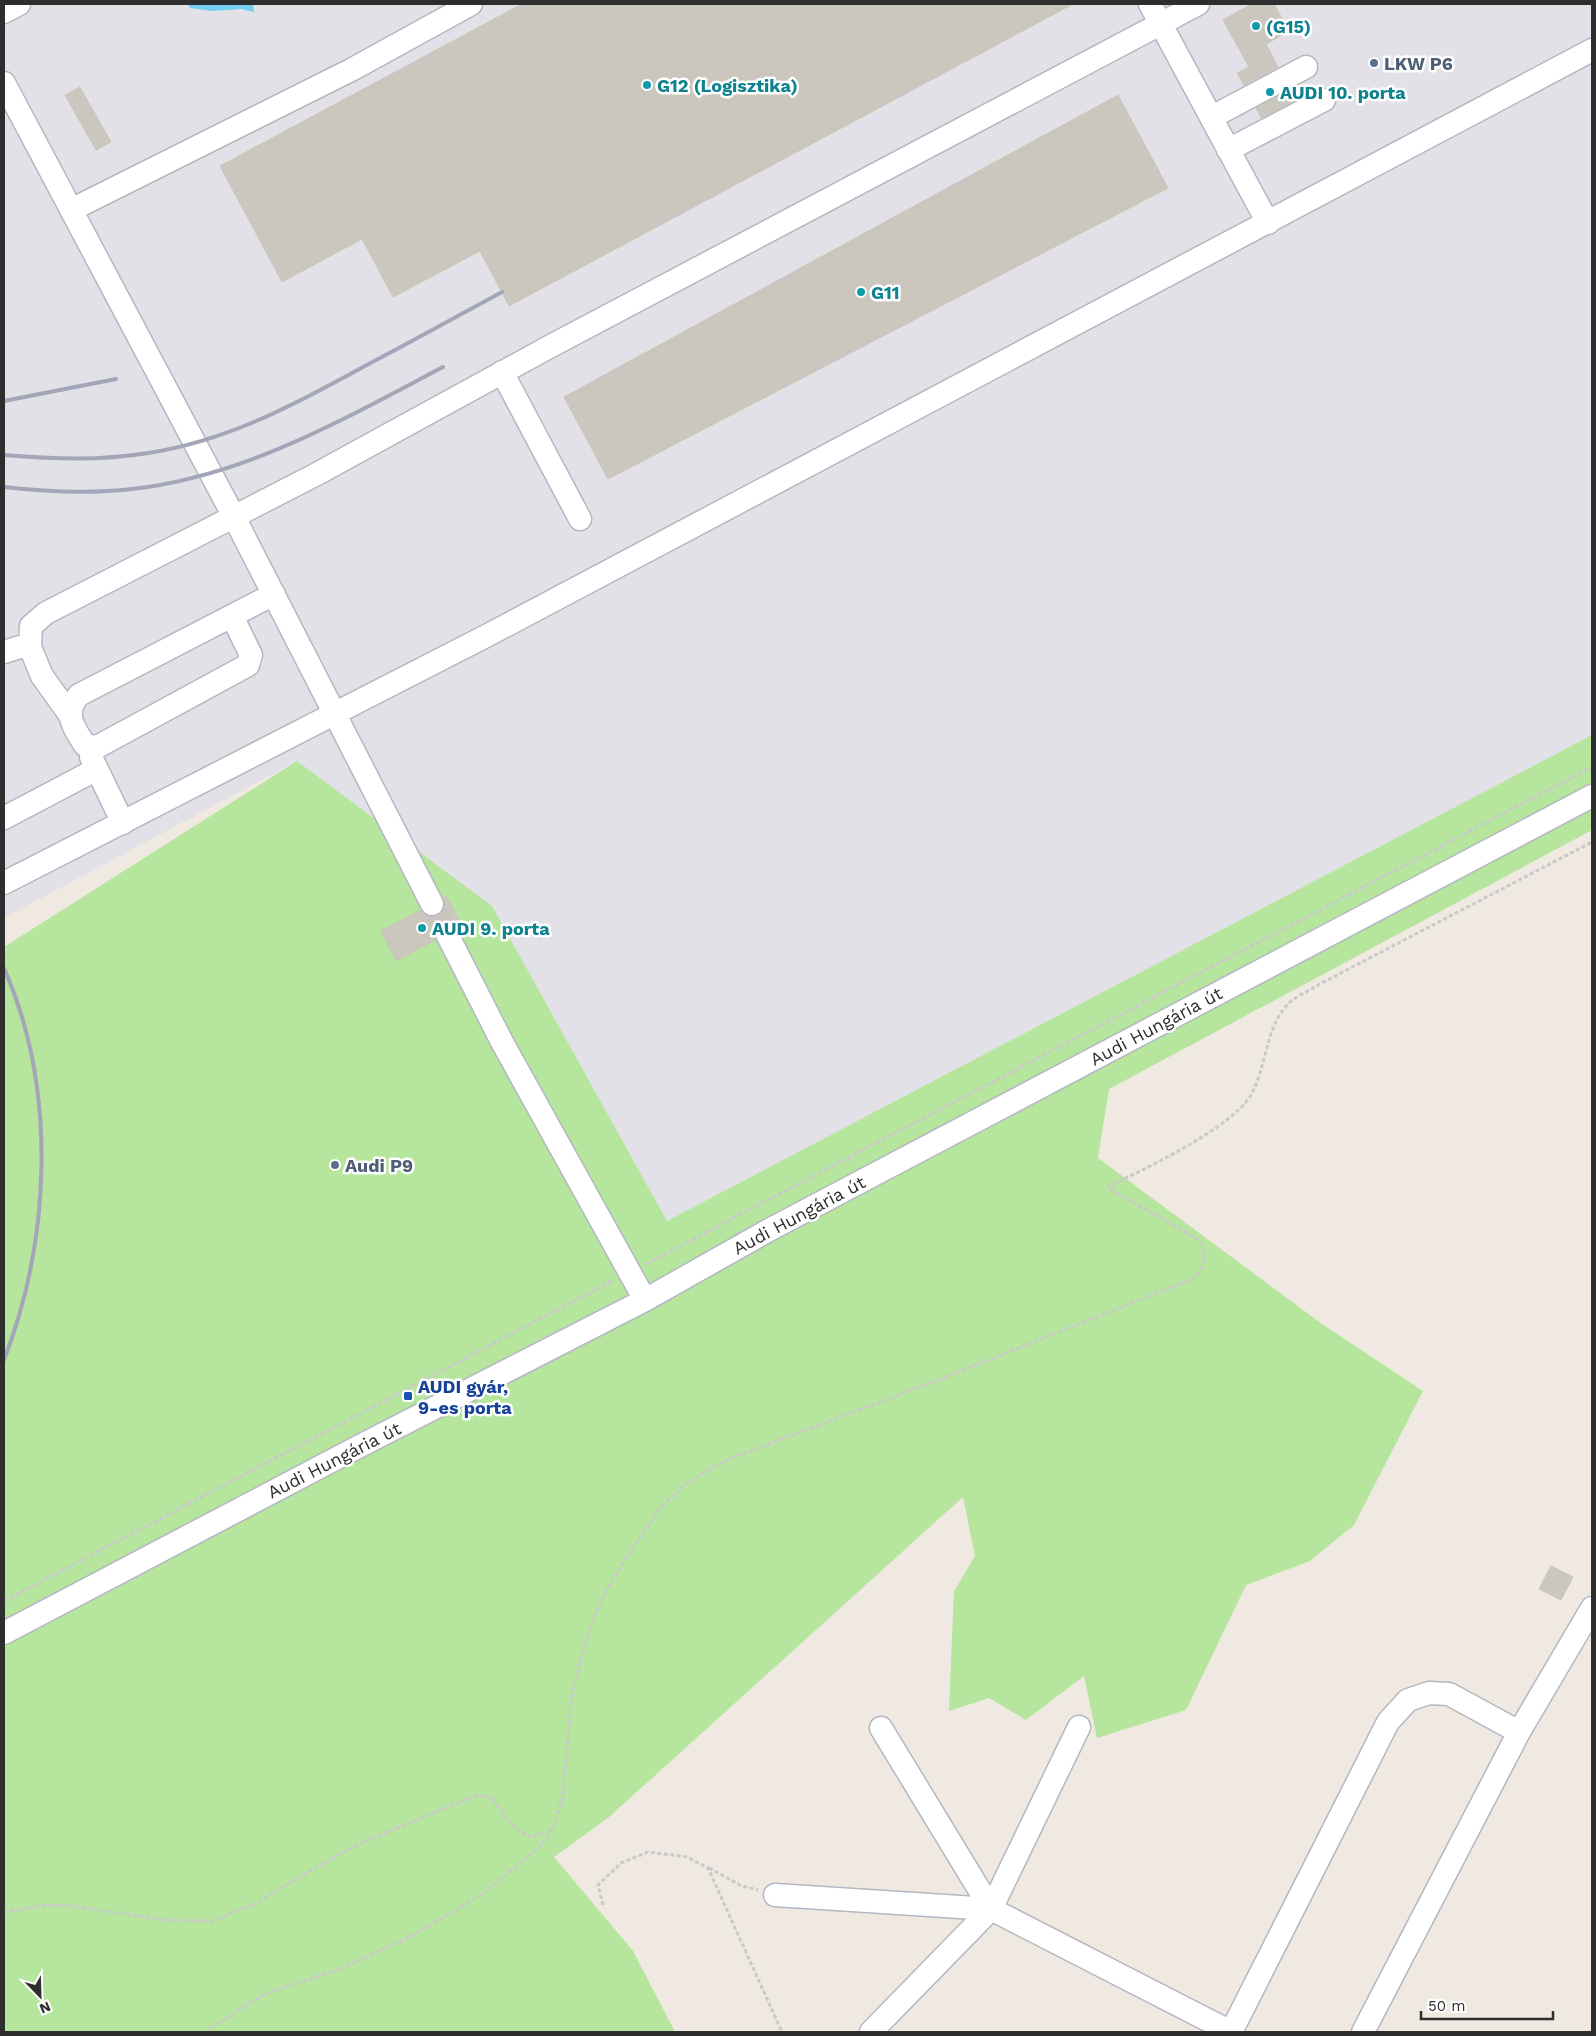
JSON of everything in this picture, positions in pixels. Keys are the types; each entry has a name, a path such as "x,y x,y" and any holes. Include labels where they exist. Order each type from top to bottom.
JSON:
{"street":[{"path":"4,12 19,4"},
{"path":"71,210 351,70 471,4"},
{"path":"1150,4 1268,223"},
{"path":"123,823 85,744 74,730 70,715 42,676 30,647 31,626 46,613 234,517 502,372 1198,4"},
{"path":"4,883 334,716 1592,50"},
{"path":"1212,117 1306,67"},
{"path":"4,83 234,517 334,716 432,904"},
{"path":"1228,150 1324,100"},
{"path":"502,372 580,519"},
{"path":"70,715 72,703 79,695 274,594"},
{"path":"85,744 97,747 248,665 251,655 232,616"},
{"path":"4,652 20,647 30,647"},
{"path":"4,818 97,769"},
{"name":"Audi Hungária út","path":"4,1633 358,1447 645,1300 769,1230 1592,796"},
{"path":"447,934 502,1042 645,1300"},
{"path":"1363,2032 1519,1732 1592,1608"},
{"path":"775,1895 991,1909 1231,2032 1388,1722 1408,1700 1429,1693 1449,1694 1519,1732"},
{"path":"871,2032 991,1909 1079,1727"},
{"path":"880,1728 991,1909"}],"path":[{"path":"4,1601 1592,767"},
{"path":"206,2032 269,1992 340,1969 412,1936 481,1895 538,1849 555,1824 564,1796 572,1693 590,1627 604,1595 625,1559 661,1507 686,1484 710,1468 732,1458 938,1380 1192,1279 1200,1272 1205,1261 1204,1250 1199,1240 1107,1187 1140,1171 1216,1127 1238,1111 1251,1095 1276,1019 1289,1002 1592,842"},
{"path":"4,1912 22,1908 55,1905 166,1920 213,1921 257,1903 311,1870 363,1842 478,1795 492,1798 507,1820 528,1837 549,1833"},
{"path":"603,1905 598,1885 621,1863 648,1852 687,1856 742,1886 775,1895"},
{"path":"708,1868 782,2032"}],"shaded area":[{"path":"4,4 1592,4 1592,735 667,1221 492,906 297,761 4,918"}],"green space":[{"path":"1592,735 1592,830 1109,1089 1098,1158 1322,1324 1423,1391 1354,1525 1310,1561 1246,1585 1186,1710 1097,1738 1084,1676 1026,1720 989,1698 949,1711 954,1591 975,1556 963,1497 609,1817 554,1857 633,1951 675,2032 4,2032 4,947 297,761 492,906 667,1221"}],"water":[{"path":"188,4 253,4 254,12 241,9 212,11 190,8"}],"building":[{"name":"G12 (Logisztika)","path":"522,4 1073,4 509,306 480,251 393,297 362,239 282,282 220,166"},
{"name":"(G15)","path":"1252,4 1274,4 1289,31 1266,44 1278,67 1244,85 1237,73 1249,67 1223,20"},
{"path":"80,87 111,142 96,150 65,95"},
{"path":"1291,90 1296,100 1261,118 1256,108"},
{"name":"G11","path":"1118,95 1168,188 608,479 564,397"},
{"name":"AUDI 9. porta","path":"447,896 462,926 459,928 455,923 448,921 441,923 436,926 435,940 396,961 381,931 421,910 424,915 431,917 438,915 443,911 444,898"},
{"path":"1551,1566 1573,1577 1561,1600 1539,1589"}],"tunnel":[{"path":"432,904 447,934"}],"railway":[{"path":"4,455 58,458 130,456 206,440 287,407 502,292"},
{"path":"4,487 68,492 116,491 174,482 215,472 293,443 443,367"},
{"path":"4,401 116,379"},
{"path":"4,968 21,1015 33,1063 40,1113 41,1164 39,1214 31,1264 20,1313 4,1360"}],"place":[{"name":"(G15)","path":"1256,26"},
{"name":"LKW P6","path":"1374,63"},
{"name":"G12 (Logisztika)","path":"647,85"},
{"name":"AUDI 10. porta","path":"1270,92"},
{"name":"G11","path":"861,292"},
{"name":"AUDI 9. porta","path":"422,928"},
{"name":"Audi P9","path":"335,1165"},
{"name":"AUDI gyár, 9-es porta","path":"408,1396"}]}
